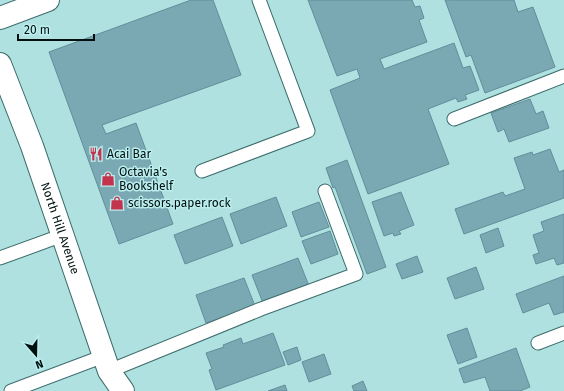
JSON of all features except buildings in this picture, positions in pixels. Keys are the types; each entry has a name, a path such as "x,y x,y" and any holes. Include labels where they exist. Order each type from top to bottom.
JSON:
{"street":[{"path":"0,18 48,0"},
{"name":"North Hill Avenue","path":"0,64 32,146 107,364 123,391"}],"lane":[{"path":"202,171 308,131 259,0"},
{"path":"454,119 564,76"},
{"path":"11,391 107,364 356,274 324,191"},
{"path":"0,258 63,235"},
{"path":"538,343 564,333"}],"place":[{"name":"Acai Bar","path":"96,154"},
{"name":"Octavia's Bookshelf","path":"108,179"},
{"name":"scissors.paper.rock","path":"117,203"}]}
